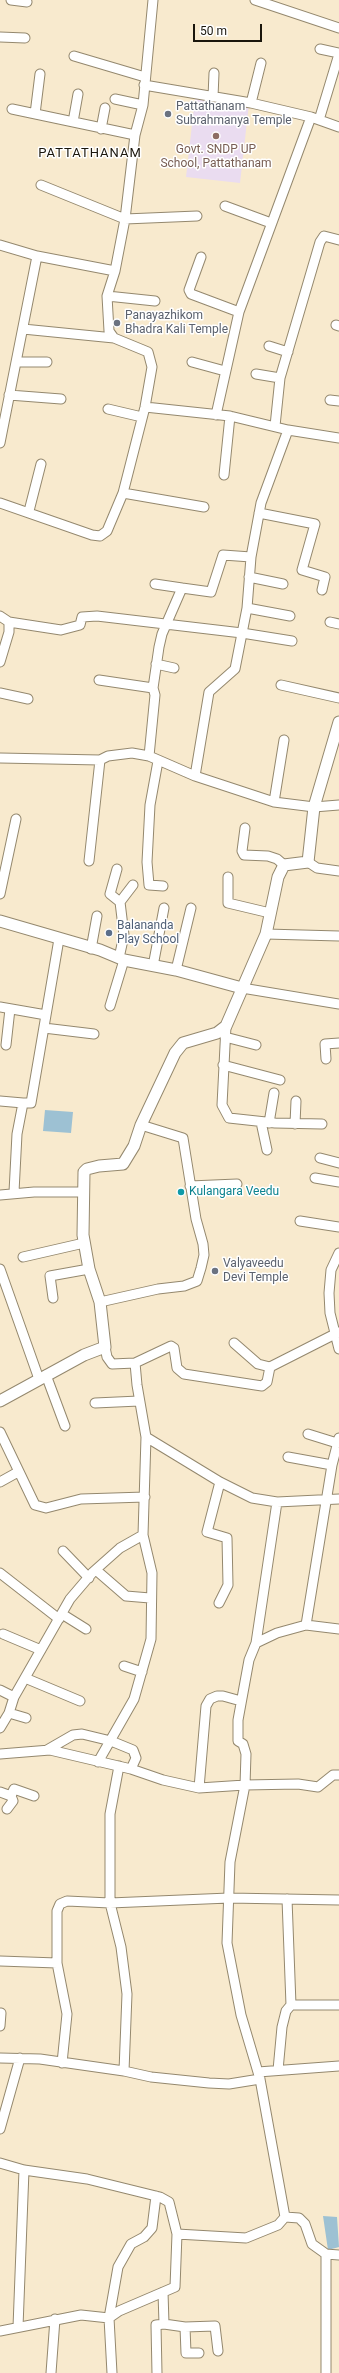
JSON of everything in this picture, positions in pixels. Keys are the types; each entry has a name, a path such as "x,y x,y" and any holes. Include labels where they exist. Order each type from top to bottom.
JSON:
{"street":[{"path":"11,0 27,2"},
{"path":"114,338 109,331 107,296 115,271 125,219 135,135 143,105 144,81 153,0"},
{"path":"255,0 339,28"},
{"path":"0,37 26,38"},
{"path":"216,415 239,312 271,223 315,118 339,53 320,49"},
{"path":"74,56 144,81 212,97 251,103 315,118 339,127"},
{"path":"251,103 261,63"},
{"path":"212,97 214,73"},
{"path":"35,114 40,74"},
{"path":"73,122 78,94"},
{"path":"115,98 143,105"},
{"path":"101,129 105,108"},
{"path":"12,109 135,135"},
{"path":"42,185 125,219 198,216"},
{"path":"225,206 271,223"},
{"path":"275,426 280,378 320,242 324,236 339,240"},
{"path":"0,246 37,256 115,271"},
{"path":"0,443 37,256"},
{"path":"201,257 189,290 191,294 239,312"},
{"path":"107,296 155,301"},
{"path":"0,503 29,511 100,536 106,531 123,493 145,407 152,358 148,352 114,338 23,328"},
{"path":"268,346 288,352"},
{"path":"16,362 47,362"},
{"path":"192,362 225,371"},
{"path":"256,374 280,378"},
{"path":"9,394 61,399"},
{"path":"145,407 230,416 288,430 338,436"},
{"path":"108,408 142,417"},
{"path":"224,475 230,416"},
{"path":"195,776 209,692 235,669 247,608 251,557 259,512 288,430"},
{"path":"29,511 41,464"},
{"path":"123,493 204,507"},
{"path":"259,512 315,524 302,570 324,577 322,590"},
{"path":"155,584 211,592 223,555 251,557"},
{"path":"250,577 283,584"},
{"path":"149,756 155,695 153,688 156,664 166,624 182,588"},
{"path":"247,608 290,616"},
{"path":"0,616 9,622 60,630 80,625 82,617 96,616 242,632 292,641"},
{"path":"0,662 9,632 9,622"},
{"path":"156,664 174,668"},
{"path":"99,680 153,688"},
{"path":"281,685 339,698"},
{"path":"0,693 28,698"},
{"path":"308,862 314,807 339,723"},
{"path":"274,802 284,740"},
{"path":"0,758 100,760 118,754 149,756 195,776 274,802 314,807 339,805"},
{"path":"89,861 100,760"},
{"path":"158,761 150,804 147,862 149,885 163,886"},
{"path":"0,894 16,819"},
{"path":"245,828 242,851 244,855 272,858 284,865 308,862 317,868 339,871"},
{"path":"284,865 276,883 266,934 242,988 226,1032 222,1105 229,1118 295,1124 322,1124"},
{"path":"117,869 110,894 120,902"},
{"path":"228,877 228,903 270,913"},
{"path":"110,1006 122,959 124,935 120,902 133,885"},
{"path":"153,966 164,908"},
{"path":"176,970 191,908"},
{"path":"91,948 97,916"},
{"path":"0,923 91,948 122,959 176,970 242,988 338,1008"},
{"path":"266,934 339,936"},
{"path":"0,1101 31,1103 59,939"},
{"path":"0,1008 46,1014"},
{"path":"6,1045 10,1009"},
{"path":"44,1028 94,1034"},
{"path":"256,1045 226,1032 217,1033 183,1043 175,1053 141,1125 134,1146 122,1164 99,1166 87,1169 84,1172 82,1192 84,1243 89,1269 100,1302 107,1357 112,1364 135,1363 170,1346 174,1348 177,1368 184,1374 262,1386 267,1382 270,1367"},
{"path":"326,1059 325,1044 339,1043"},
{"path":"223,1065 280,1080"},
{"path":"267,1150 265,1122 274,1093"},
{"path":"295,1124 296,1101"},
{"path":"14,1192 17,1134 23,1103"},
{"path":"100,1302 158,1289 184,1286 197,1281 204,1255 203,1244 196,1219 190,1186 183,1138 141,1125"},
{"path":"320,1158 339,1163"},
{"path":"315,1178 339,1182"},
{"path":"190,1186 237,1184"},
{"path":"0,1195 14,1192 82,1192"},
{"path":"300,1221 339,1227"},
{"path":"23,1257 84,1243"},
{"path":"339,1253 331,1270 329,1293 330,1313 338,1333 339,1349"},
{"path":"0,1269 42,1377 65,1426"},
{"path":"53,1298 50,1276 89,1269"},
{"path":"234,1343 258,1364 270,1367 338,1333"},
{"path":"0,1401 42,1377 105,1347"},
{"path":"98,1762 134,1699 151,1639 150,1598 152,1573 143,1535 146,1437 139,1401 135,1363"},
{"path":"95,1402 139,1401"},
{"path":"0,1432 35,1505 46,1508 81,1499 145,1497"},
{"path":"306,1625 332,1465 338,1440 308,1434"},
{"path":"146,1437 220,1482 252,1498 277,1502 327,1498 339,1499"},
{"path":"288,1457 332,1465"},
{"path":"0,1482 18,1472"},
{"path":"219,1603 228,1584 227,1538 208,1532 220,1482"},
{"path":"178,2234 246,2238 278,2225 285,2216 259,2076 240,2015 227,1944 230,1862 245,1785 246,1754 243,1744 238,1741 238,1720 249,1660 256,1643 277,1502"},
{"path":"0,1728 9,1713 14,1697 70,1600 88,1578 120,1548 143,1535"},
{"path":"63,1551 88,1578"},
{"path":"96,1570 126,1596 150,1598"},
{"path":"0,1573 60,1617 86,1630"},
{"path":"256,1643 277,1633 306,1625 339,1629"},
{"path":"3,1634 41,1650"},
{"path":"124,1666 142,1672"},
{"path":"25,1678 80,1701"},
{"path":"0,1690 14,1697"},
{"path":"199,1788 206,1706 210,1699 216,1696 223,1696 241,1701"},
{"path":"9,1713 26,1718"},
{"path":"47,1750 73,1735 82,1734 111,1741 133,1750 136,1758 131,1769"},
{"path":"0,1754 47,1750 131,1769 163,1780 199,1788 298,1784 318,1786 333,1775 339,1775"},
{"path":"119,1766 110,1814 110,1902 121,1947 127,1994 124,2071"},
{"path":"7,1809 13,1801 11,1796 14,1789 34,1796"},
{"path":"0,1792 11,1796"},
{"path":"62,2063 67,2014 57,1963 57,1911 60,1904 67,1902 229,1898 339,1900"},
{"path":"278,2070 282,2027 286,2011 291,2005 287,1899"},
{"path":"0,1961 57,1963"},
{"path":"291,2005 339,2005"},
{"path":"0,2026 1,2012"},
{"path":"0,2058 20,2058 124,2071 150,2077 230,2084 278,2070 339,2066"},
{"path":"0,2129 20,2058"},
{"path":"0,2163 24,2170 87,2179 156,2196 168,2202 178,2234 176,2287 119,2311 109,2318 81,2315 54,2319 0,2331"},
{"path":"18,2327 24,2170"},
{"path":"112,2373 109,2318 118,2267 131,2244 144,2237 152,2228 156,2196"},
{"path":"285,2216 299,2218 305,2224 312,2244 326,2254 339,2255"},
{"path":"326,2254 326,2373"},
{"path":"163,2292 164,2324"},
{"path":"51,2373 54,2319"},
{"path":"157,2373 156,2325 164,2324 185,2327 215,2326 218,2350"},
{"path":"185,2327 186,2353 199,2354"}],"shaded area":[{"path":"195,98 249,104 240,183 186,177"}],"water":[{"path":"45,1110 73,1112 71,1133 43,1131"},
{"path":"323,2216 337,2217 339,2247 328,2250"}],"place":[{"name":"Pattathanam Subrahmanya Temple","path":"168,114"},
{"name":"Govt. SNDP UP School, Pattathanam","path":"216,136"},
{"name":"Panayazhikom Bhadra Kali Temple","path":"117,323"},
{"name":"Balananda Play School","path":"109,933"},
{"name":"Kulangara Veedu","path":"181,1192"},
{"name":"Valyaveedu Devi Temple","path":"215,1271"}],"district":[{"name":"PATTATHANAM","path":"90,154"}]}
